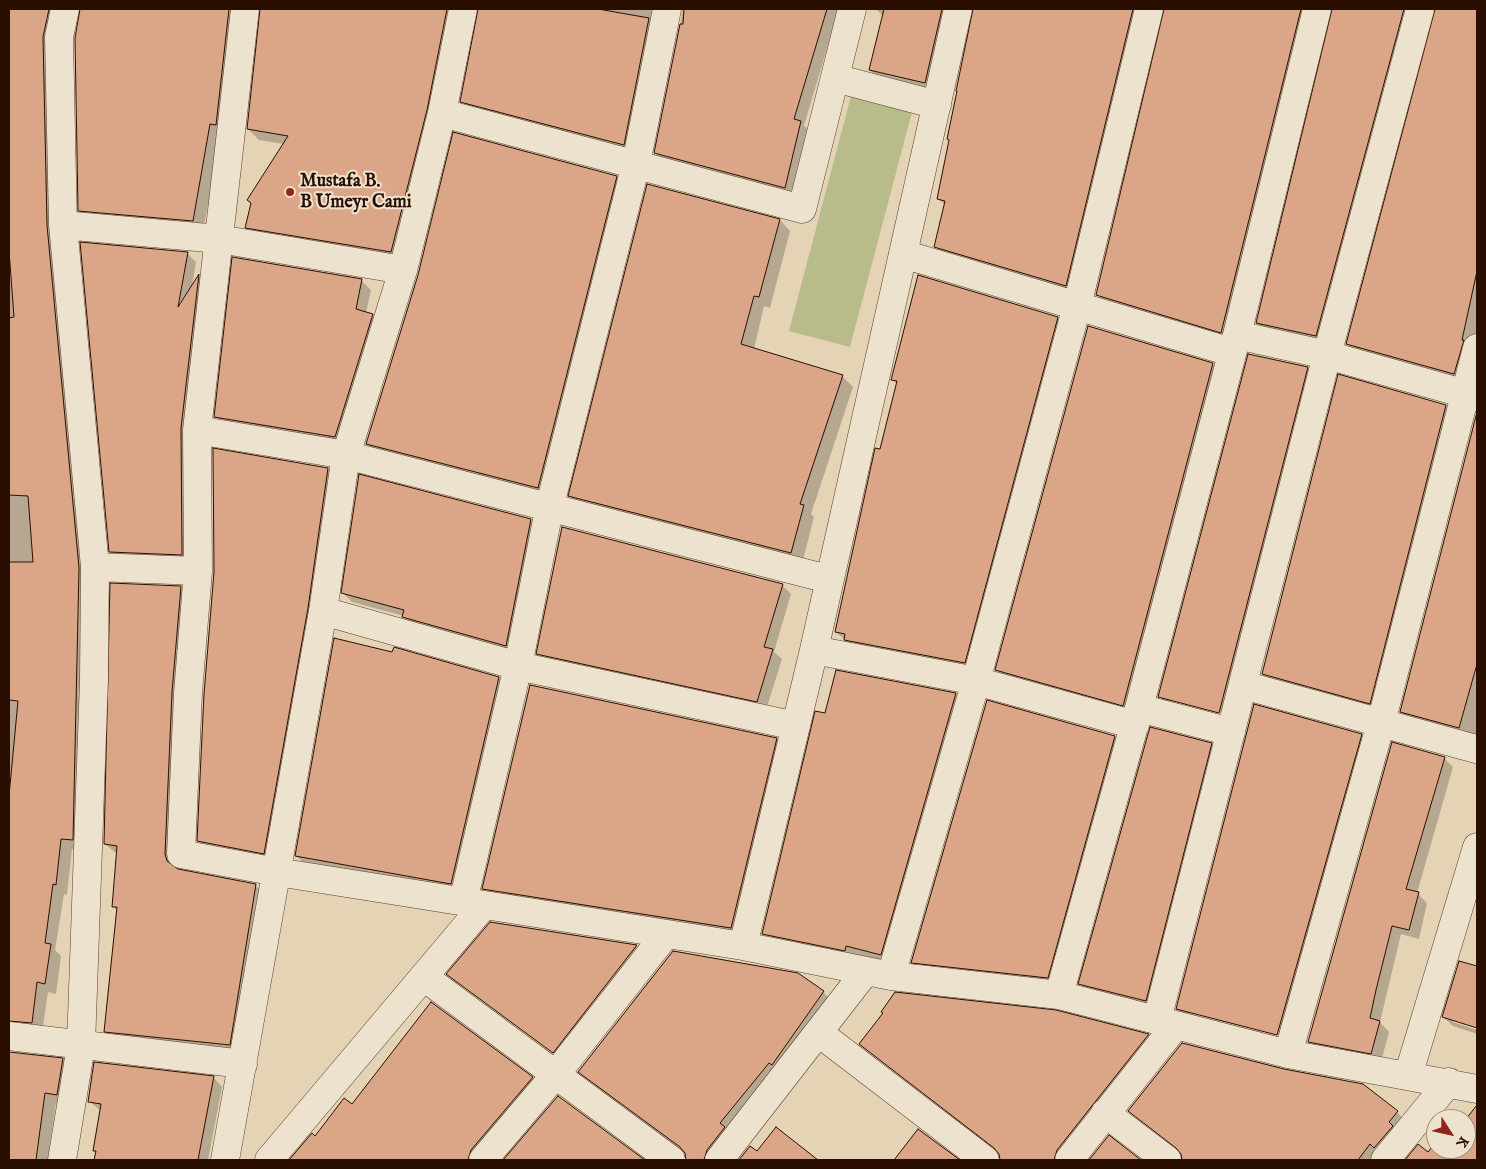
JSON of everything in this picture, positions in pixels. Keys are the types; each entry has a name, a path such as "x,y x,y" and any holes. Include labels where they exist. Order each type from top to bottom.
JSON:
{"street":[{"path":"62,1160 81,1046 94,679 95,567 62,225 59,37 65,9"},
{"path":"245,9 197,430 198,571 188,692 181,854 277,872 743,946 878,973 1059,995 1288,1054 1449,1082 1477,1089"},
{"path":"225,1160 323,611 346,454 403,270 442,113 463,9"},
{"path":"268,1160 424,977 474,904 550,506 636,164 667,9"},
{"path":"442,113 802,208 852,9"},
{"path":"743,946 814,650 828,579 904,254 958,9"},
{"path":"719,1160 819,1033 878,973 976,681 1077,306 1149,9"},
{"path":"1059,995 1137,717 1234,343 1317,9"},
{"path":"1069,1160 1105,1113 1166,1022 1231,732 1327,355 1420,9"},
{"path":"835,78 937,105"},
{"path":"62,225 219,239 403,270"},
{"path":"904,254 1077,306 1234,343 1327,355 1471,395"},
{"path":"1288,1054 1471,395 1477,348"},
{"path":"197,430 346,454 828,579"},
{"path":"95,567 198,571"},
{"path":"323,611 518,666 796,726"},
{"path":"814,650 976,681 1137,717 1231,732"},
{"path":"1244,685 1477,747"},
{"path":"1408,1076 1477,847"},
{"path":"483,1160 556,1074 666,934"},
{"path":"424,977 671,1160"},
{"path":"819,1033 985,1160"},
{"path":"9,1036 243,1064"},
{"path":"1385,1160 1449,1082"},
{"path":"1105,1113 1168,1160"}],"green space":[{"path":"851,96 912,112 850,347 789,331"}],"building":[{"path":"9,9 49,9 43,37 47,225 79,568 73,840 61,839 56,885 53,884 45,943 51,944 45,984 37,982 32,1023 9,1021 9,796 18,701 9,700 9,562 33,562 28,496 9,495 9,318 14,317 9,251"},
{"path":"80,9 229,9 216,125 210,124 193,221 78,211 75,38"},
{"path":"260,9 447,9 427,110 391,252 245,228 251,203 247,200 288,136 247,129"},
{"path":"478,9 598,9 649,18 624,145 460,102"},
{"path":"684,9 827,9 794,119 801,121 785,188 654,153 680,24 683,24"},
{"path":"884,9 942,9 925,83 869,70"},
{"path":"973,9 1133,9 1066,286 934,247 945,201 937,199"},
{"path":"1164,9 1301,9 1221,333 1096,295"},
{"path":"1332,9 1404,9 1316,336 1256,323"},
{"path":"1435,9 1477,9 1477,271 1462,340 1464,340 1454,374 1346,344"},
{"path":"453,132 617,176 538,488 366,444 418,275"},
{"path":"647,184 780,219 759,297 754,296 741,344 843,375 800,504 804,505 791,553 568,496"},
{"path":"80,242 188,252 178,307 199,274 181,428 182,555 109,552"},
{"path":"232,257 362,279 356,309 373,314 335,437 214,417"},
{"path":"918,275 1058,317 965,663 844,640 845,634 835,632 875,448 880,449 897,381 891,380"},
{"path":"1088,326 1213,363 1123,706 995,670"},
{"path":"1248,354 1308,367 1219,713 1158,697"},
{"path":"1338,374 1446,405 1370,704 1262,674"},
{"path":"1477,412 1477,664 1459,728 1400,712"},
{"path":"213,448 328,468 308,608 264,854 197,841 204,694 214,572"},
{"path":"359,474 531,519 506,646 402,617 404,610 341,593"},
{"path":"562,527 783,584 764,647 773,649 757,702 536,654"},
{"path":"110,583 181,586 172,692 165,854 167,861 178,869 256,884 230,1045 104,1032 117,907 112,907 117,846 104,844"},
{"path":"334,638 392,652 394,647 499,677 451,884 295,856"},
{"path":"836,670 956,693 881,955 846,946 845,951 762,934 815,711 825,713"},
{"path":"530,685 777,738 731,928 482,889"},
{"path":"987,700 1115,736 1048,978 911,963"},
{"path":"1254,704 1362,734 1277,1035 1176,1009"},
{"path":"1150,727 1212,743 1146,1001 1078,984"},
{"path":"1392,742 1445,757 1406,889 1419,892 1409,930 1392,926 1376,990 1370,1018 1380,1021 1371,1054 1308,1042"},
{"path":"490,922 637,945 553,1053 446,974"},
{"path":"673,951 798,973 824,991 772,1065 769,1063 720,1123 725,1127 707,1150 704,1160 686,1160 685,1153 680,1147 578,1072"},
{"path":"1459,961 1477,966 1477,1028 1442,1017"},
{"path":"895,992 1056,1010 1149,1034 1057,1150 1054,1160 1000,1160 999,1154 994,1148 859,1044 883,1013 881,1012"},
{"path":"431,1002 533,1077 471,1150 468,1160 289,1160 312,1133 315,1136 344,1098 352,1104"},
{"path":"1182,1043 1284,1069 1363,1084 1398,1111 1389,1122 1393,1126 1374,1148 1370,1144 1358,1160 1182,1160 1181,1154 1176,1148 1128,1111"},
{"path":"9,1052 63,1058 57,1095 45,1093 36,1160 9,1160"},
{"path":"94,1062 214,1076 198,1160 94,1160 96,1151 93,1151 101,1104 88,1102"},
{"path":"558,1096 645,1160 503,1160"},
{"path":"1477,1105 1477,1160 1405,1160 1418,1144 1426,1150 1426,1159 1476,1159 1476,1109 1474,1109"},
{"path":"776,1127 818,1160 739,1160 750,1146 757,1151"},
{"path":"918,1129 960,1160 894,1160"},
{"path":"1109,1135 1141,1160 1089,1160"}],"place":[{"name":"Mustafa B. B Umeyr Cami","path":"290,192"}]}
